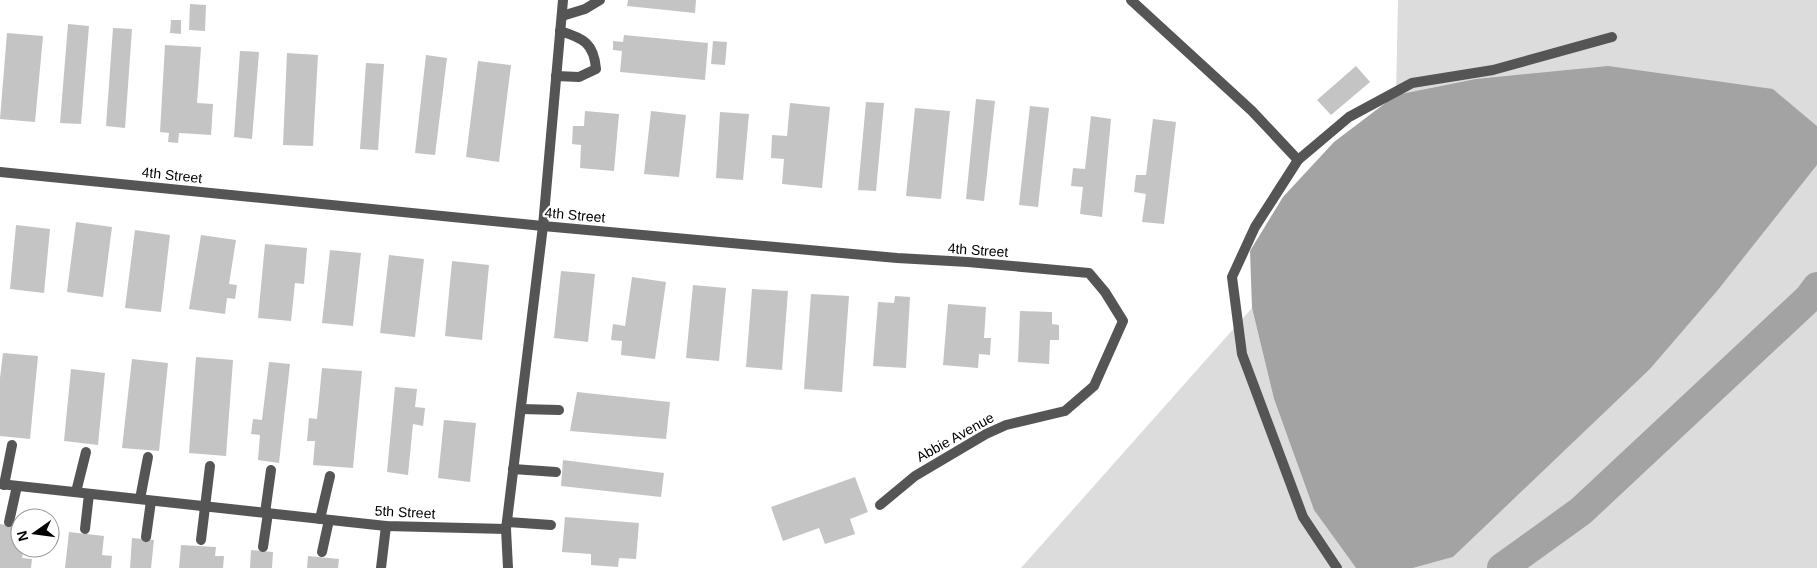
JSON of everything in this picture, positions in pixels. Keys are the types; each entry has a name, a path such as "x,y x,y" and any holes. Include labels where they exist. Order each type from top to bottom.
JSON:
{"street":[{"path":"508,568 506,525 543,226 563,0"},
{"path":"562,16 585,9 600,0"},
{"path":"1131,0 1252,111 1298,160"},
{"path":"556,76 579,77 596,69 595,56 588,44 580,37 560,31"},
{"path":"1337,568 1303,517 1242,354 1232,277 1255,227 1298,160 1349,116 1412,83 1493,70 1612,37"},
{"name":"4th Street","path":"0,172 543,226 897,258 968,262 1089,273 1105,292 1123,321"},
{"name":"Abbie Avenue","path":"880,505 915,476 986,434 1006,425 1065,411 1094,386 1123,321"},
{"path":"521,409 559,410"},
{"path":"2,485 12,445"},
{"path":"76,492 86,452"},
{"path":"140,499 148,457"},
{"path":"200,540 210,466"},
{"path":"513,469 556,472"},
{"path":"263,547 271,470"},
{"path":"322,552 330,476"},
{"name":"5th Street","path":"2,485 386,526 552,525"},
{"path":"9,522 17,486"},
{"path":"86,529 89,494"},
{"path":"146,537 151,501"},
{"path":"381,568 386,526"}],"shaded area":[{"path":"1398,0 1817,0 1817,126 1773,89 1396,95"},
{"path":"1608,66 1773,89 1817,126 1817,165 1718,290 1650,369 1453,557 1413,568 1356,568 1314,510 1274,399 1252,308 1250,251 1283,197 1334,142 1396,95 1476,79"},
{"path":"1817,165 1817,568 1413,568 1453,557 1650,369 1718,290"},
{"path":"1252,308 1274,399 1314,510 1356,568 1021,568"}],"building":[{"path":"628,0 696,0 695,13 627,6"},
{"path":"190,4 206,5 205,31 189,30"},
{"path":"171,20 181,20 181,34 170,33"},
{"path":"68,24 89,26 81,124 60,123"},
{"path":"113,28 132,29 125,128 106,126"},
{"path":"7,33 43,36 35,122 0,119"},
{"path":"624,35 708,43 705,80 620,72 622,51 613,50 613,41 623,42"},
{"path":"713,41 727,42 725,65 711,64"},
{"path":"165,45 201,47 197,103 213,104 211,135 179,133 178,143 168,142 169,133 160,132"},
{"path":"240,51 259,52 252,139 234,137"},
{"path":"287,53 318,55 313,146 283,145"},
{"path":"426,55 447,58 435,155 415,153"},
{"path":"478,61 511,65 499,162 466,157"},
{"path":"366,63 384,64 378,150 360,149"},
{"path":"1356,66 1370,82 1331,115 1317,100"},
{"path":"976,99 995,101 984,201 966,199"},
{"path":"866,102 884,103 876,191 858,190"},
{"path":"790,103 830,107 822,188 782,184 784,159 771,158 772,135 787,136"},
{"path":"1030,106 1049,108 1038,207 1019,205"},
{"path":"915,108 950,111 941,199 906,196"},
{"path":"585,111 619,114 614,171 580,168 581,145 572,144 573,126 584,126"},
{"path":"651,111 686,115 679,177 644,174"},
{"path":"720,112 749,114 743,180 716,178"},
{"path":"1091,116 1111,119 1102,217 1080,214 1083,187 1071,186 1073,168 1085,169"},
{"path":"1153,119 1176,122 1164,224 1142,222 1146,194 1134,192 1136,175 1146,175"},
{"path":"76,222 112,227 103,297 67,292"},
{"path":"16,225 50,229 44,293 10,289"},
{"path":"135,230 170,235 161,312 125,308"},
{"path":"201,235 236,240 229,284 237,285 235,299 227,298 225,314 189,309"},
{"path":"265,244 307,248 304,284 295,283 291,321 258,318"},
{"path":"330,250 361,253 353,326 322,323"},
{"path":"389,255 424,259 415,337 380,333"},
{"path":"452,261 489,265 482,340 445,336"},
{"path":"561,271 595,274 588,342 554,338"},
{"path":"632,277 666,282 655,359 621,355 622,341 611,340 613,324 625,326"},
{"path":"693,285 726,288 719,361 686,358"},
{"path":"752,289 788,291 782,370 746,367"},
{"path":"811,294 849,296 842,392 804,389"},
{"path":"895,296 910,297 906,368 873,366 878,302 894,303"},
{"path":"948,304 986,307 984,338 991,338 990,355 979,354 978,368 943,365"},
{"path":"1020,311 1052,312 1052,324 1059,325 1059,340 1050,340 1049,364 1018,362"},
{"path":"3,353 38,356 30,439 0,436 0,378"},
{"path":"196,357 233,360 226,456 189,453"},
{"path":"132,359 168,363 159,451 122,448"},
{"path":"269,362 290,364 279,463 258,460 260,435 251,434 253,419 262,420"},
{"path":"322,368 362,371 353,468 313,465 315,441 307,441 309,418 317,419"},
{"path":"71,369 105,373 98,445 64,441"},
{"path":"395,387 417,389 415,407 425,408 423,426 413,424 408,475 387,472"},
{"path":"577,392 670,402 666,439 570,431"},
{"path":"444,420 476,423 470,482 438,478"},
{"path":"563,460 664,473 661,497 561,486"},
{"path":"855,477 868,512 850,519 855,534 825,544 819,528 783,541 771,507"},
{"path":"565,517 639,523 636,559 619,558 618,567 591,565 591,554 562,552"},
{"path":"0,524 10,526 10,558 32,559 31,568 0,568"},
{"path":"69,532 104,536 102,555 112,556 111,568 65,568"},
{"path":"132,538 154,540 151,568 130,568"},
{"path":"181,545 216,547 215,556 224,556 223,568 179,568"},
{"path":"251,550 273,552 272,568 250,568"},
{"path":"308,556 339,559 338,568 307,568"}],"waterway":[{"path":"1502,568 1581,511 1809,298 1817,287"}]}
